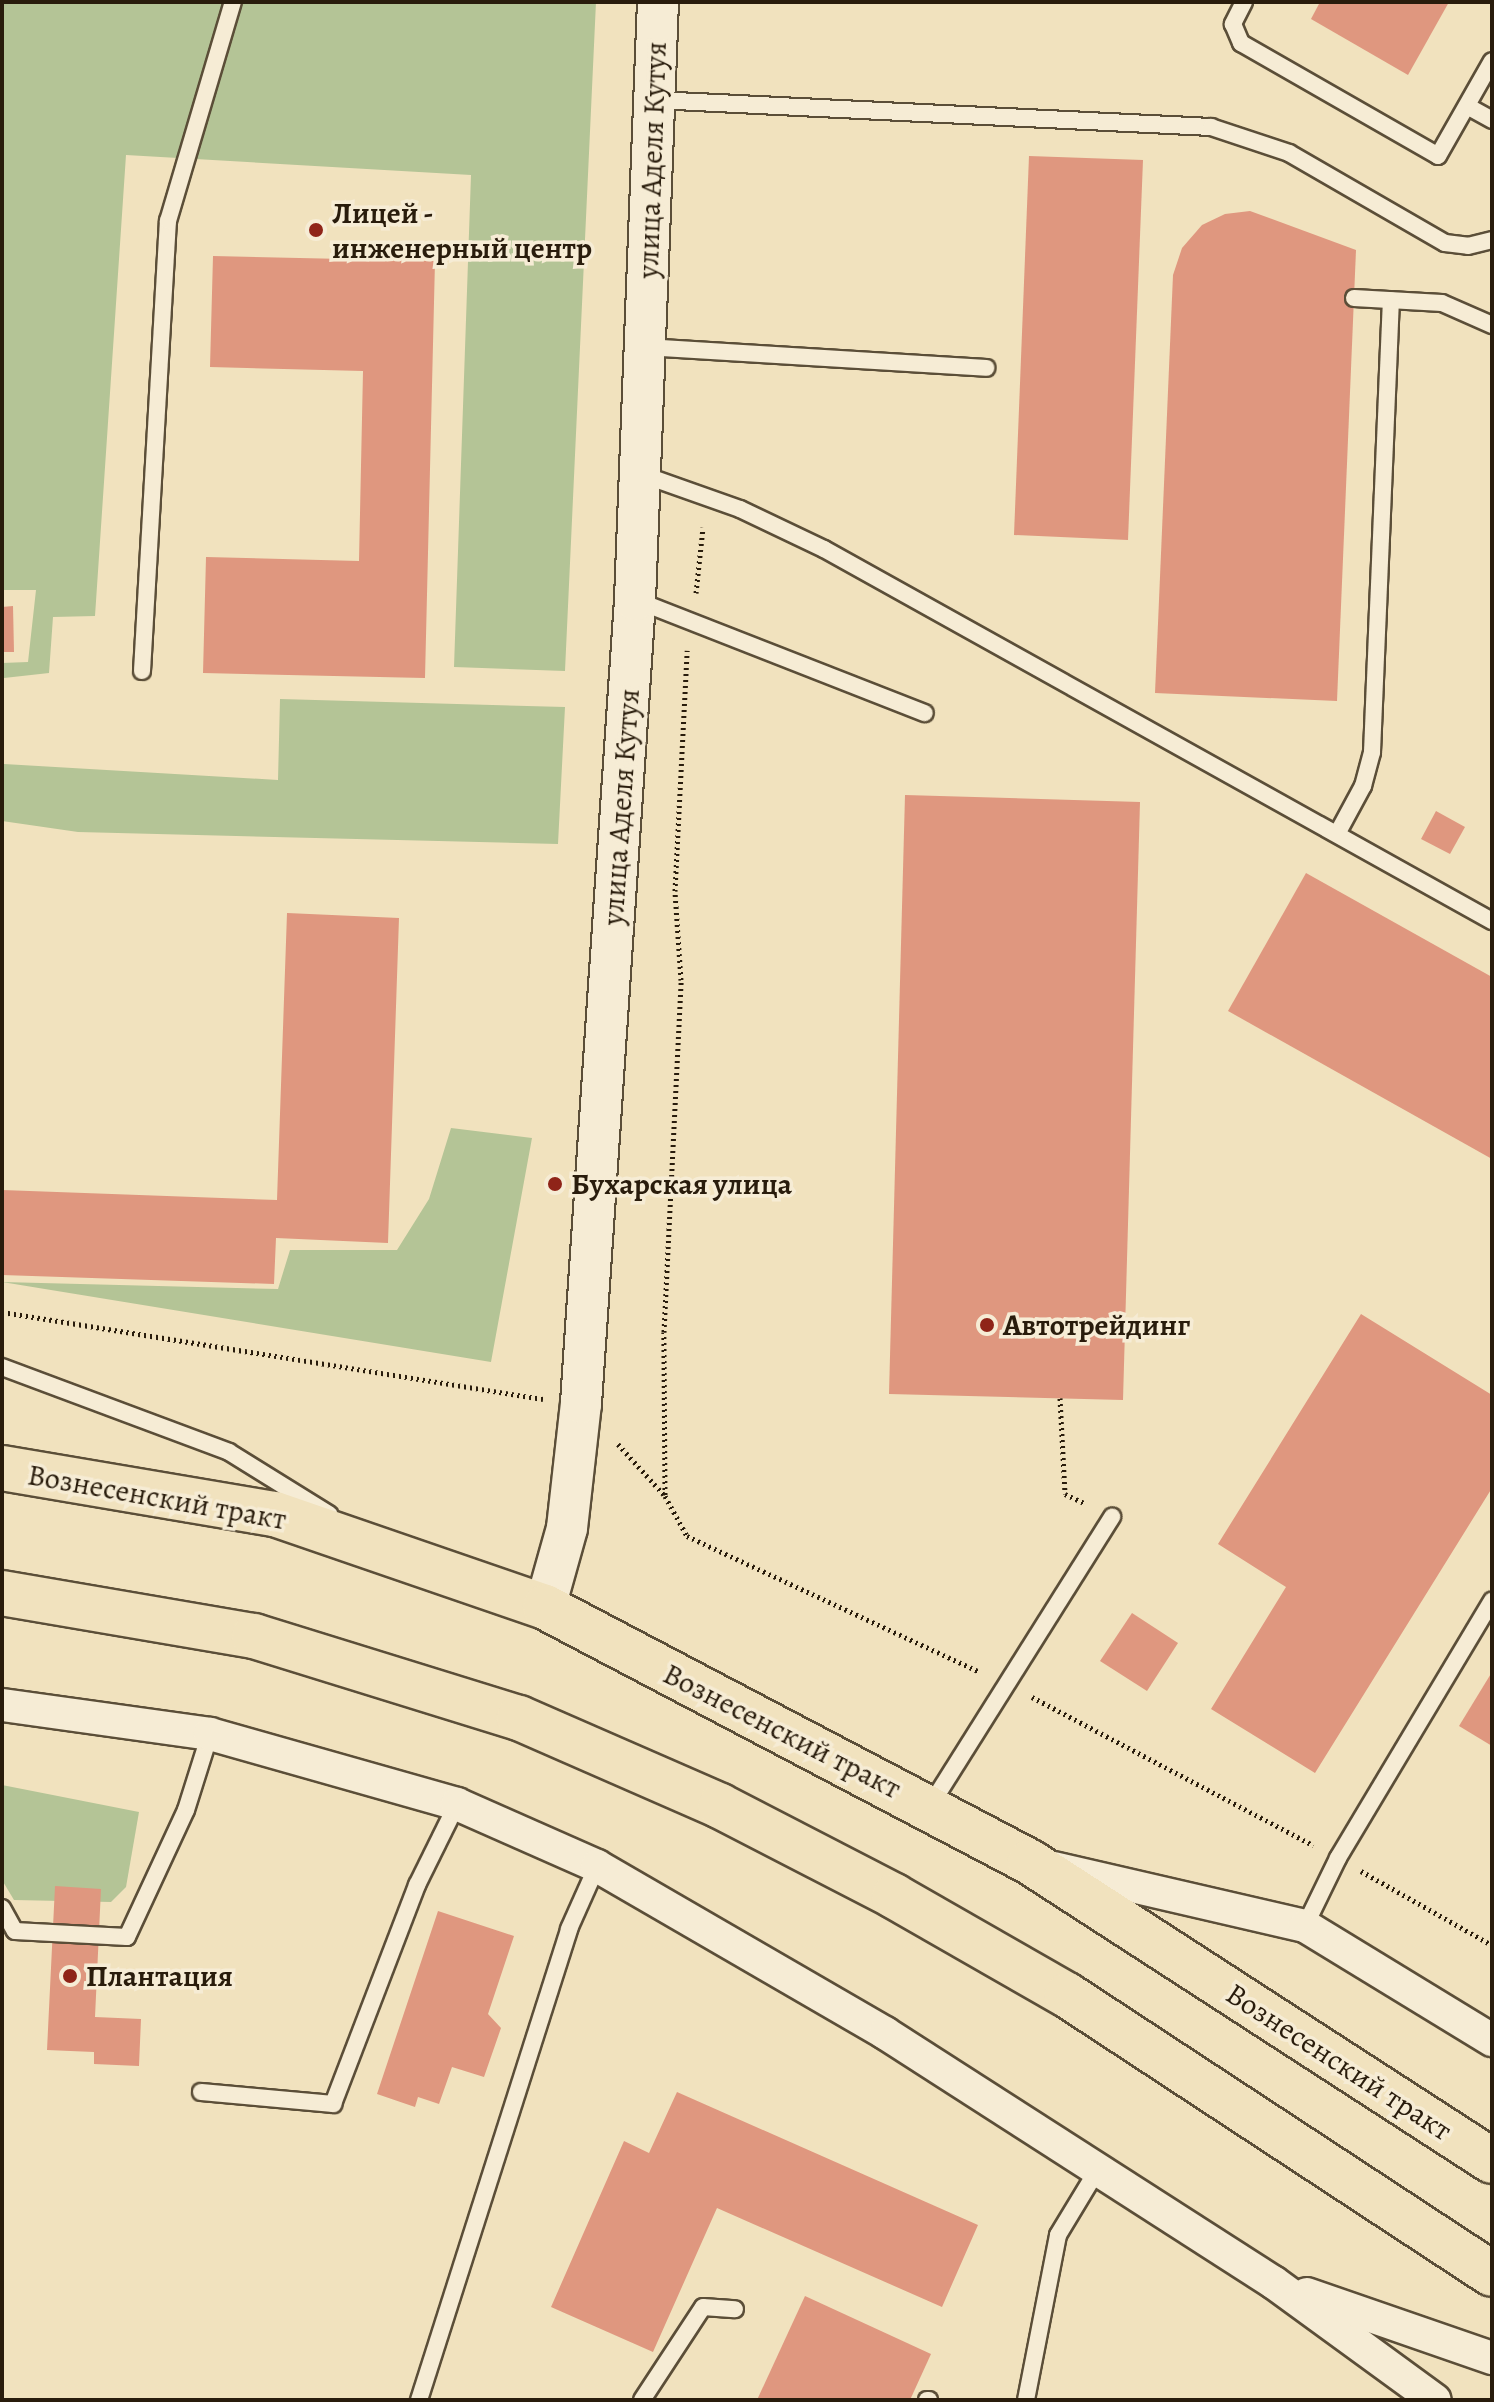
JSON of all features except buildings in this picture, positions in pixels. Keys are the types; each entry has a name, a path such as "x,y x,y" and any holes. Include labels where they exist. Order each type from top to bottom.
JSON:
{"main road":[{"name":"Вознесенский тракт","path":"2,1468 275,1514 545,1607 1030,1862 1492,2161"},
{"path":"2,1593 254,1636 519,1718 720,1806 894,1896 1067,1995 1492,2274"}],"street":[{"name":"улица Аделя Кутуя","path":"545,1607 567,1528 581,1403 635,600 658,2"},
{"path":"2,1705 210,1734 457,1804 597,1866 885,2033 1273,2282 1435,2400"},
{"path":"1030,1862 1305,1926 1492,2040"},
{"path":"1273,2282 1492,2358"}],"lane":[{"path":"142,671 168,221 233,2"},
{"path":"1244,2 1233,24 1241,43 1438,156 1492,61"},
{"path":"654,100 1211,127 1289,153 1445,243 1468,246 1492,240"},
{"path":"1467,106 1492,120"},
{"path":"1354,298 1450,305 1492,325"},
{"path":"1337,834 1363,786 1372,752 1391,300"},
{"path":"645,347 986,368"},
{"path":"640,473 707,496 824,549 1492,921"},
{"path":"635,600 925,713"},
{"path":"2,1367 229,1452 399,1557"},
{"path":"929,1807 1112,1517"},
{"path":"1305,1926 1338,1858 1492,1601"},
{"path":"2,1908 15,1931 127,1937 186,1810 210,1734"},
{"path":"201,2092 333,2104 417,1885 457,1804"},
{"path":"419,2400 569,1929 597,1866"},
{"path":"1026,2400 1058,2235 1098,2169"},
{"path":"642,2400 703,2307 735,2309"}],"path":[{"path":"707,496 693,623 686,655 675,891 681,980 664,1332 665,1496 687,1536 1005,1683 1338,1858 1492,1945"},
{"path":"2,1312 207,1342 483,1392"},
{"path":"1060,1398 1065,1494 1112,1517"}],"green space":[{"path":"2,2 596,2 565,671 454,667 471,175 126,155 95,616 53,617 49,673 4,678 4,764 278,780 280,699 565,707 558,844 78,832 2,821 2,663 28,662 36,590 2,590"},
{"path":"451,1128 532,1138 491,1362 2,1282 278,1289 290,1250 397,1250 429,1199"},
{"path":"2,1785 139,1812 126,1887 111,1902 14,1900 2,1880"}],"place":[{"name":"Лицей - инженерный центр","path":"316,230"},
{"name":"Бухарская улица","path":"555,1184"},
{"name":"Автотрейдинг","path":"987,1325"},
{"name":"Плантация","path":"70,1976"}]}
